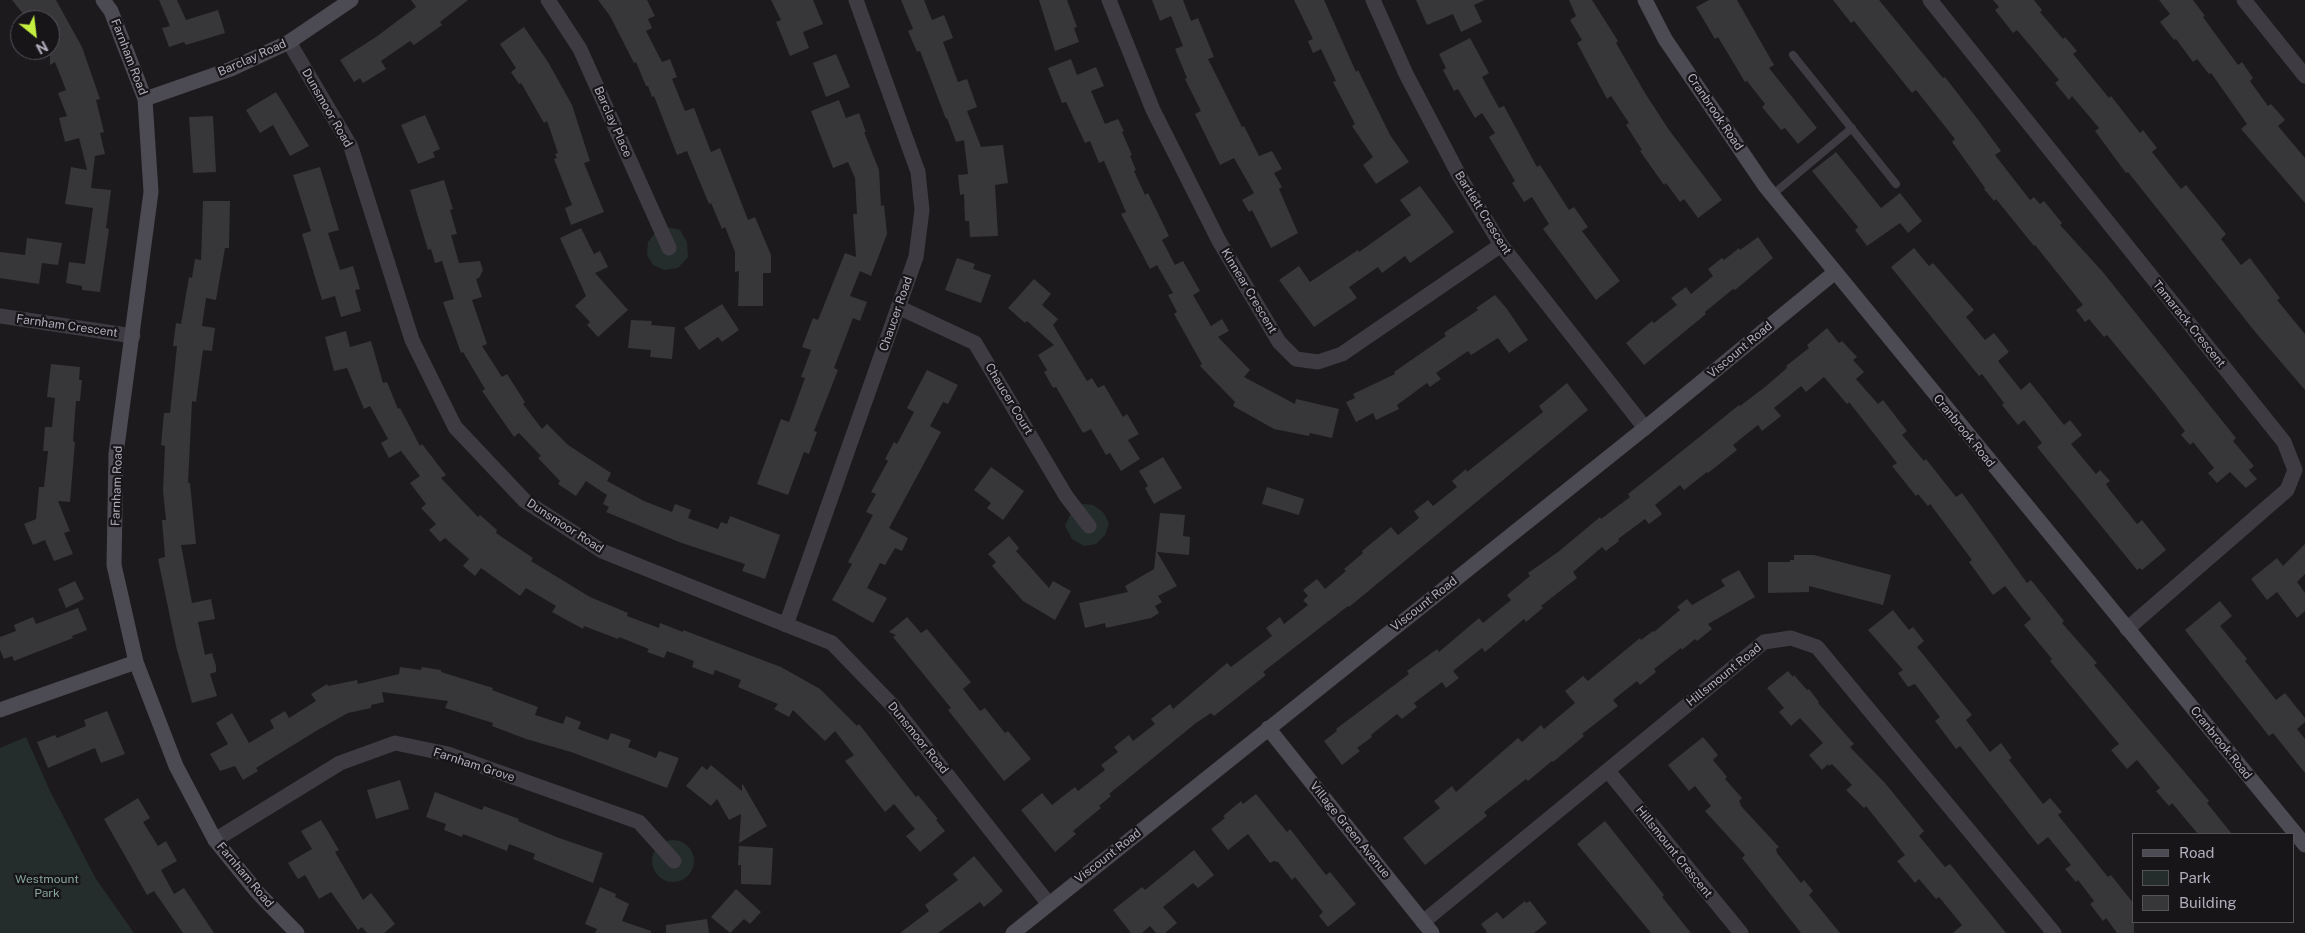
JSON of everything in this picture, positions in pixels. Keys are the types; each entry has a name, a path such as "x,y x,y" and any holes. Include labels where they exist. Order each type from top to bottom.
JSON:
{"street":[{"name":"Farnham Road","path":"103,0 111,11 145,99 151,192 116,454 114,565 136,662 176,766 215,840 258,893 297,933"},
{"name":"Barclay Road","path":"145,99 231,69 289,42 351,0"},
{"name":"Barclay Place","path":"548,0 580,49 669,248"},
{"name":"Chaucer Road","path":"786,624 916,257 922,210 918,172 856,0"},
{"name":"Kinnear Crescent","path":"1110,0 1153,110 1220,241 1280,342 1296,360 1318,362 1342,354 1501,245"},
{"name":"Bartlett Crescent","path":"1373,0 1415,92 1460,178 1501,245 1645,428"},
{"name":"Cranbrook Road","path":"1645,0 1665,39 1772,195 2305,845"},
{"name":"Tamarack Crescent","path":"1930,0 2284,442 2295,470 2287,490 2127,629"},
{"path":"2244,0 2305,76"},
{"name":"Dunsmoor Road","path":"289,42 351,147 412,340 455,427 525,501 602,552 832,643 893,706 1048,903"},
{"name":"Viscount Road","path":"1014,933 1048,903 1645,428 1834,272"},
{"name":"Chaucer Court","path":"898,307 975,343 1066,496 1089,526"},
{"name":"Farnham Crescent","path":"0,316 133,336"},
{"name":"Hillsmount Road","path":"1428,928 1608,771 1764,642 1791,638 1817,647 2054,933"},
{"path":"0,710 136,662"},
{"name":"Village Green Avenue","path":"1268,728 1428,928"},
{"name":"Farnham Grove","path":"215,840 340,763 395,743 448,754 639,822 674,861"},
{"name":"Hillsmount Crescent","path":"1608,771 1741,933"}],"lane":[{"path":"1793,55 1896,184"},
{"path":"1772,195 1852,128"}],"green space":[{"path":"667,227 680,230 687,242 688,257 678,268 664,270 653,265 647,255 648,242 655,233"},
{"path":"1083,504 1093,505 1103,512 1109,523 1105,535 1096,544 1084,546 1072,539 1065,526 1071,513"},
{"name":"Westmount Park","path":"26,737 50,791 96,879 134,933 0,933 0,748"},
{"path":"673,840 688,846 694,861 688,876 673,882 658,876 652,861 658,846"}],"building":[{"path":"12,0 56,0 82,47 100,99 96,100 104,132 100,133 105,154 95,156 91,188 111,190 106,228 109,229 100,292 82,290 82,286 66,283 69,262 85,264 93,208 65,204 71,167 87,170 79,138 65,142 59,118 67,116 58,93 66,90 55,62 50,65 50,60 60,60 60,10 20,10"},
{"path":"159,0 177,0 186,20 218,10 225,33 186,45 184,42 169,47 162,28 170,26"},
{"path":"411,0 468,0 440,22 442,25 414,45 410,41 381,61 386,69 363,83 360,78 354,82 340,60 376,37 416,7"},
{"path":"598,0 647,0 655,16 648,19 652,28 646,31 662,62 670,59 677,77 672,79 685,111 694,108 711,152 720,148 748,220 755,217 771,255 771,273 763,273 763,306 738,306 739,271 735,272 735,252 725,227 722,229 711,203 709,204 687,151 677,155 654,96 652,97 636,62 634,63 610,16"},
{"path":"771,0 813,0 823,24 803,32 809,48 790,56 776,22 781,20"},
{"path":"901,0 924,0 932,20 944,15 953,38 943,42 958,82 967,79 977,107 967,111 981,147 1003,145 1008,183 995,185 998,236 970,237 969,221 965,221 964,194 960,195 958,175 968,174 964,140 956,142 920,51 917,52 908,31 913,29"},
{"path":"1039,0 1067,0 1077,27 1074,28 1079,42 1055,51"},
{"path":"1152,0 1183,0 1191,21 1198,18 1214,57 1208,59 1242,127 1244,126 1259,156 1272,151 1282,169 1274,173 1282,187 1279,189 1298,233 1271,248 1252,210 1249,212 1242,200 1254,193 1234,158 1220,165 1195,114 1201,111 1185,79 1187,78 1175,49 1183,46 1171,16 1160,21"},
{"path":"1294,0 1324,0 1356,72 1358,70 1390,135 1409,162 1376,184 1363,165 1373,157 1352,126 1355,124 1333,82 1336,81 1321,49 1313,53 1308,41 1313,39"},
{"path":"1416,0 1485,0 1474,5 1482,22 1461,32 1453,14 1427,25"},
{"path":"1569,0 1592,0 1618,41 1616,43 1645,93 1669,130 1722,200 1698,218 1684,199 1680,202 1666,183 1664,185 1640,151 1642,150 1626,125 1629,123 1611,96 1607,99 1577,43 1582,40 1570,20 1576,16"},
{"path":"1709,0 1737,0 1774,65 1769,68 1817,128 1798,144 1785,128 1781,130 1762,107 1765,104 1747,81 1745,82 1718,37 1715,39 1696,7"},
{"path":"1833,0 1879,0 1943,78 1945,77 1979,121 2001,151 1995,155 2030,200 2034,197 2040,204 2044,201 2062,223 2060,225 2102,271 2236,438 2233,441 2254,466 2249,470 2257,479 2246,488 2230,472 2217,483 2208,473 2214,468 2193,442 2190,445 2181,435 2185,431 2107,335 2104,337 2089,319 2085,322 2076,310 2083,305 1996,199 1994,201 1984,189 1952,142 1955,139 1916,90 1912,93 1854,21 1851,23"},
{"path":"1993,0 2034,0 2042,10 2040,12 2063,39 2065,37 2077,51 2073,54 2109,98 2111,96 2140,133 2143,130 2157,148 2152,152 2181,189 2186,185 2226,234 2221,239 2241,265 2250,258 2280,298 2277,300 2305,334 2305,390 2256,333 2128,172 2126,173 2095,131 2099,128 2072,96 2069,100 2055,83 2059,80 2017,30 2013,33 1995,10 1999,7"},
{"path":"2159,0 2193,0 2238,65 2242,62 2253,78 2250,81 2268,106 2271,104 2285,120 2278,126 2305,158 2305,203 2241,129 2247,124 2211,73 2209,74 2197,59 2193,62 2176,39 2174,40 2160,22 2170,14"},
{"path":"524,27 548,62 572,105 590,161 584,163 604,212 571,225 565,208 572,205 554,159 557,158 555,154 558,153 547,121 544,123 521,83 519,84 511,72 516,68 500,44"},
{"path":"1470,38 1489,73 1482,77 1499,108 1504,106 1537,167 1540,165 1569,210 1574,207 1588,227 1582,231 1620,281 1596,300 1543,229 1549,224 1532,197 1524,202 1512,183 1515,181 1489,137 1495,133 1482,113 1475,118 1458,89 1454,91 1443,70 1446,68 1439,54"},
{"path":"836,54 850,87 826,97 813,63"},
{"path":"1071,59 1077,75 1096,67 1104,86 1091,91 1105,124 1118,119 1132,155 1130,156 1136,170 1134,171 1145,195 1148,193 1169,236 1162,240 1175,265 1183,261 1200,291 1193,295 1211,326 1222,319 1229,331 1218,337 1250,370 1244,377 1295,404 1296,399 1339,409 1332,438 1310,433 1309,436 1274,429 1233,406 1235,402 1200,366 1202,364 1174,314 1177,312 1168,295 1173,293 1157,265 1150,269 1121,214 1126,212 1104,161 1099,163 1090,141 1085,143 1066,102 1062,103 1048,68"},
{"path":"276,92 309,146 290,156 273,125 260,133 246,110"},
{"path":"839,100 846,118 859,113 866,132 864,132 879,170 881,206 884,205 887,234 871,276 860,271 850,296 867,302 860,321 853,318 834,368 838,370 814,431 817,432 809,454 804,452 788,495 757,484 781,419 789,422 805,378 801,377 811,350 802,347 813,318 818,320 845,253 856,257 853,214 857,214 855,178 848,162 833,168 811,111"},
{"path":"425,115 440,149 433,152 435,157 418,164 401,125"},
{"path":"213,116 216,172 193,173 189,117"},
{"path":"1836,152 1881,208 1900,193 1922,221 1908,233 1900,223 1867,246 1855,230 1858,227 1812,171"},
{"path":"320,167 339,230 328,233 340,270 353,266 360,289 355,290 361,311 341,317 335,296 322,300 302,234 311,231 293,175"},
{"path":"444,180 453,209 450,210 457,234 451,235 459,263 480,261 483,270 479,278 476,279 482,297 472,300 487,344 482,346 502,377 507,374 525,402 523,404 542,429 547,424 568,445 611,473 607,481 644,501 672,512 675,504 691,510 688,518 718,529 721,522 727,524 730,516 780,535 765,579 742,571 745,564 679,542 606,512 609,507 603,504 607,495 586,481 576,496 558,484 560,481 538,458 541,456 519,433 514,437 482,391 485,389 463,352 461,353 443,302 454,299 442,261 435,263 431,249 428,250 410,190"},
{"path":"1420,186 1454,232 1410,263 1405,256 1382,273 1378,267 1349,287 1357,298 1314,327 1279,280 1299,266 1310,282 1358,250 1359,252 1411,215 1400,200"},
{"path":"203,201 230,201 229,248 225,248 216,300 206,298 202,326 215,328 212,351 203,350 196,402 192,401 188,483 190,483 196,544 181,545 192,603 211,599 215,619 198,622 205,655 212,653 216,666 216,672 210,674 217,696 192,703 176,646 158,559 165,557 162,520 166,520 163,491 165,446 161,445 164,413 170,413 177,346 173,346 176,323 181,324 189,277 192,278 195,259 201,260"},
{"path":"581,228 594,254 600,251 608,267 595,273 628,310 598,337 587,325 590,322 575,306 586,296 560,238"},
{"path":"1758,237 1773,258 1705,312 1706,314 1644,365 1626,343 1652,321 1654,323 1677,305 1671,298 1686,287 1691,294 1713,276 1708,269 1722,258 1724,260 1739,248 1740,250"},
{"path":"27,238 62,243 58,265 42,263 39,284 0,278 0,252 25,255"},
{"path":"1914,248 1929,266 1933,263 1974,310 1966,317 1985,340 1994,333 2009,352 1998,361 2021,390 2030,382 2064,425 2070,420 2082,435 2071,444 2096,474 2100,470 2110,481 2106,484 2109,489 2137,524 2142,520 2166,550 2142,570 2140,568 2137,570 2037,447 2042,443 2024,420 2018,425 2002,405 2004,403 1982,374 1979,376 1891,267"},
{"path":"957,258 975,264 973,269 991,275 981,303 945,290"},
{"path":"1034,279 1051,294 1042,305 1058,319 1053,325 1087,381 1092,378 1098,388 1104,385 1123,417 1127,414 1139,434 1128,440 1140,459 1121,471 1110,453 1106,455 1091,429 1083,433 1056,387 1053,388 1044,372 1047,370 1038,355 1054,345 1027,321 1025,323 1008,308"},
{"path":"1495,295 1528,340 1509,353 1498,338 1471,355 1468,351 1436,373 1441,379 1430,387 1427,383 1397,405 1399,409 1376,420 1373,413 1356,422 1346,402 1355,398 1353,394 1395,374 1394,372 1446,336 1444,333 1478,310 1476,308"},
{"path":"722,304 739,330 722,342 718,337 699,350 684,328"},
{"path":"631,320 652,321 651,325 675,327 672,359 650,357 651,350 628,348"},
{"path":"1827,328 1839,343 1842,341 1857,357 1853,360 1864,372 1856,379 1878,404 1883,400 1907,431 1902,435 1924,461 1926,459 1956,497 1962,493 2027,583 2031,580 2064,621 2062,623 2097,663 2094,665 2209,801 2207,803 2231,833 2197,833 2172,803 2169,806 2156,791 2160,788 2137,760 2127,769 2111,750 2119,744 2050,661 2052,659 2024,625 2031,619 2005,586 1993,595 1969,562 1972,560 1930,504 1928,506 1918,494 1916,496 1892,466 1897,463 1849,402 1847,404 1824,377 1806,392 1801,386 1774,408 1781,416 1762,431 1758,425 1733,445 1737,450 1708,473 1684,490 1680,485 1655,505 1662,514 1649,524 1645,519 1618,539 1619,541 1606,551 1602,547 1573,572 1577,578 1541,606 1543,608 1526,622 1524,619 1485,652 1482,648 1453,671 1459,678 1446,688 1442,682 1414,703 1417,707 1402,719 1397,714 1371,735 1372,737 1357,748 1360,751 1342,765 1324,741 1337,731 1336,729 1409,674 1407,671 1437,649 1439,652 1479,618 1483,623 1511,600 1507,595 1530,576 1528,573 1558,552 1600,517 1601,519 1630,497 1628,494 1739,405 1765,387 1787,368 1786,366 1809,348 1807,345"},
{"path":"346,331 350,347 371,341 383,383 387,382 398,409 400,408 420,446 422,444 446,475 441,478 478,517 480,515 497,530 496,533 533,558 531,561 590,597 628,613 627,616 659,628 660,623 683,632 683,630 781,667 820,689 857,726 859,724 916,797 918,795 938,819 936,820 945,831 920,852 906,836 915,829 894,804 885,812 845,761 854,755 835,731 825,741 793,710 789,717 774,709 778,704 738,687 741,680 715,670 713,675 692,667 694,661 667,651 664,658 647,652 649,649 619,637 618,639 584,626 583,629 552,612 556,606 526,588 520,596 481,568 475,576 463,566 469,559 445,538 440,542 429,530 436,524 421,508 426,504 410,483 420,476 401,451 389,458 381,443 388,439 370,406 364,409 347,368 334,371 325,337"},
{"path":"51,364 80,367 79,380 82,380 80,401 76,401 70,502 58,501 70,531 64,533 73,554 54,561 45,540 33,545 24,524 36,519 39,487 44,487 48,451 43,451 45,427 52,427 55,398 47,397"},
{"path":"927,370 958,385 948,404 943,402 930,426 941,432 889,528 908,538 902,551 895,548 885,565 880,563 867,588 887,598 873,623 832,600 852,564 848,562 873,515 866,512 876,494 871,492 888,461 885,459 894,442 897,444 914,412 907,408"},
{"path":"1567,383 1588,410 1349,607 1263,672 1266,675 1214,716 1211,713 1196,723 1109,794 1111,796 1099,806 1101,808 1073,831 1076,834 1055,852 1021,810 1042,793 1052,805 1075,787 1078,791 1105,770 1101,765 1118,752 1114,747 1129,735 1133,741 1155,724 1151,719 1170,704 1173,709 1227,663 1231,667 1272,636 1266,628 1280,617 1284,624 1308,605 1303,600 1308,596 1303,590 1317,579 1325,589 1346,571 1344,569 1363,553 1362,551 1391,527 1398,535 1419,518 1414,511 1428,500 1433,506 1457,487 1452,481 1466,469 1467,472 1543,412 1539,406"},
{"path":"1163,457 1182,488 1154,504 1145,488 1148,486 1139,471"},
{"path":"991,467 1024,491 1003,520 987,508 991,503 974,490"},
{"path":"1267,487 1304,499 1299,515 1262,504"},
{"path":"1160,513 1185,515 1183,536 1190,537 1189,555 1157,552 1177,586 1158,596 1162,602 1155,606 1159,613 1151,618 1106,628 1105,623 1085,628 1079,603 1128,592 1125,586 1154,569"},
{"path":"1009,536 1019,548 1016,551 1049,588 1053,581 1071,591 1055,620 1023,601 992,566 996,562 988,554"},
{"path":"2305,544 2305,574 2297,582 2305,593 2305,611 2297,618 2277,592 2267,600 2251,579 2277,558 2283,566"},
{"path":"1794,555 1814,555 1891,575 1883,605 1809,586 1809,592 1768,593 1768,562 1790,562 1790,560 1794,560"},
{"path":"1739,570 1755,597 1708,624 1712,629 1697,641 1695,639 1682,650 1681,648 1654,669 1656,672 1640,685 1637,681 1613,700 1618,706 1582,734 1584,736 1528,781 1526,779 1484,812 1487,816 1425,865 1403,838 1440,808 1434,801 1452,786 1456,792 1518,738 1522,742 1541,725 1544,729 1575,703 1565,691 1583,676 1588,681 1640,638 1641,640 1654,632 1680,610 1677,607 1687,599 1692,605 1725,586 1721,580"},
{"path":"75,581 84,599 66,608 58,589"},
{"path":"2220,601 2232,616 2220,626 2247,659 2245,661 2276,700 2285,693 2305,718 2305,722 2297,729 2305,739 2305,773 2273,733 2269,736 2185,630"},
{"path":"78,608 87,630 72,636 73,638 14,661 12,656 4,659 0,650 0,637 16,631 14,625 33,617 36,624"},
{"path":"1893,610 1909,630 1913,627 1924,641 1917,647 1972,715 1966,720 1990,752 2001,743 2012,758 2009,760 2043,804 2050,798 2062,812 2058,815 2108,877 2111,875 2132,901 2134,933 2117,933 2106,918 2103,921 2090,904 2094,901 2078,880 2076,882 2065,869 2071,865 2048,837 2038,845 1960,746 1956,749 1935,721 1940,717 1915,684 1908,687 1898,673 1903,670 1868,630"},
{"path":"907,617 921,633 927,629 971,682 963,689 980,711 985,708 1005,733 1008,731 1031,759 1004,781 948,710 951,708 893,637 896,635 889,632"},
{"path":"400,667 421,670 422,667 441,670 441,672 493,688 492,690 538,707 535,715 563,724 566,716 581,722 578,729 608,740 611,733 631,740 628,747 656,758 659,751 679,758 667,788 571,752 526,739 492,726 493,723 445,708 448,701 382,692 384,702 371,705 371,708 348,713 256,768 258,771 243,780 235,766 220,771 210,754 228,744 216,723 232,713 249,743 274,728 270,720 285,711 289,718 316,701 311,694 327,684 328,686 357,680 358,684 399,674"},
{"path":"1788,671 1807,690 1809,689 1818,703 1854,744 1850,747 1885,783 1924,831 1919,836 1945,867 1950,864 2006,933 1953,933 1962,925 1939,897 1936,899 1919,879 1915,883 1897,861 1905,855 1866,806 1864,808 1846,790 1852,785 1832,764 1829,766 1828,764 1822,770 1809,755 1823,743 1800,718 1791,726 1779,712 1784,708 1767,688"},
{"path":"107,711 125,754 101,763 95,748 48,768 37,742 55,735 57,738 86,726 84,720"},
{"path":"1703,737 1718,755 1713,760 1727,777 1725,779 1742,798 1739,801 1740,805 1779,847 1776,849 1777,853 1801,883 1804,880 1813,891 1809,895 1840,933 1801,933 1742,858 1745,855 1705,811 1711,806 1695,786 1689,791 1668,765"},
{"path":"711,765 742,791 742,783 767,826 739,843 741,814 729,820 717,799 711,806 686,786 702,766 707,770"},
{"path":"400,780 409,809 376,819 367,790"},
{"path":"435,792 482,810 484,806 519,819 518,821 559,838 603,853 593,883 533,859 535,854 509,844 507,851 463,834 462,837 444,830 446,824 426,817"},
{"path":"1256,794 1287,832 1290,829 1326,875 1330,872 1356,904 1328,927 1319,916 1323,912 1295,877 1292,880 1278,862 1270,863 1248,834 1228,850 1211,829 1225,818 1223,816 1241,801 1243,804"},
{"path":"138,798 150,818 143,822 158,846 166,841 177,861 161,870 174,894 184,888 214,933 183,933 154,891 147,895 104,819"},
{"path":"321,820 339,850 335,852 363,900 371,893 395,924 384,933 367,933 362,927 358,930 331,892 319,899 305,875 298,879 288,863 312,849 301,831"},
{"path":"1605,821 1664,895 1662,897 1691,933 1651,933 1577,844"},
{"path":"739,846 773,848 771,885 741,884 741,865 738,865"},
{"path":"1194,850 1214,875 1198,888 1193,883 1163,907 1177,923 1165,933 1156,933 1150,926 1142,933 1131,933 1113,910 1142,887 1145,890"},
{"path":"974,856 1003,891 984,907 980,902 938,933 900,933 929,911 925,905 958,880 953,874"},
{"path":"600,887 616,894 615,897 629,904 622,921 651,931 651,933 595,933 597,929 585,924"},
{"path":"736,889 761,912 750,924 744,919 730,933 711,917"},
{"path":"1525,901 1526,903 1530,901 1547,923 1534,933 1485,933 1487,932 1481,924 1497,912 1503,919"},
{"path":"707,919 709,933 666,933 666,925"}]}
